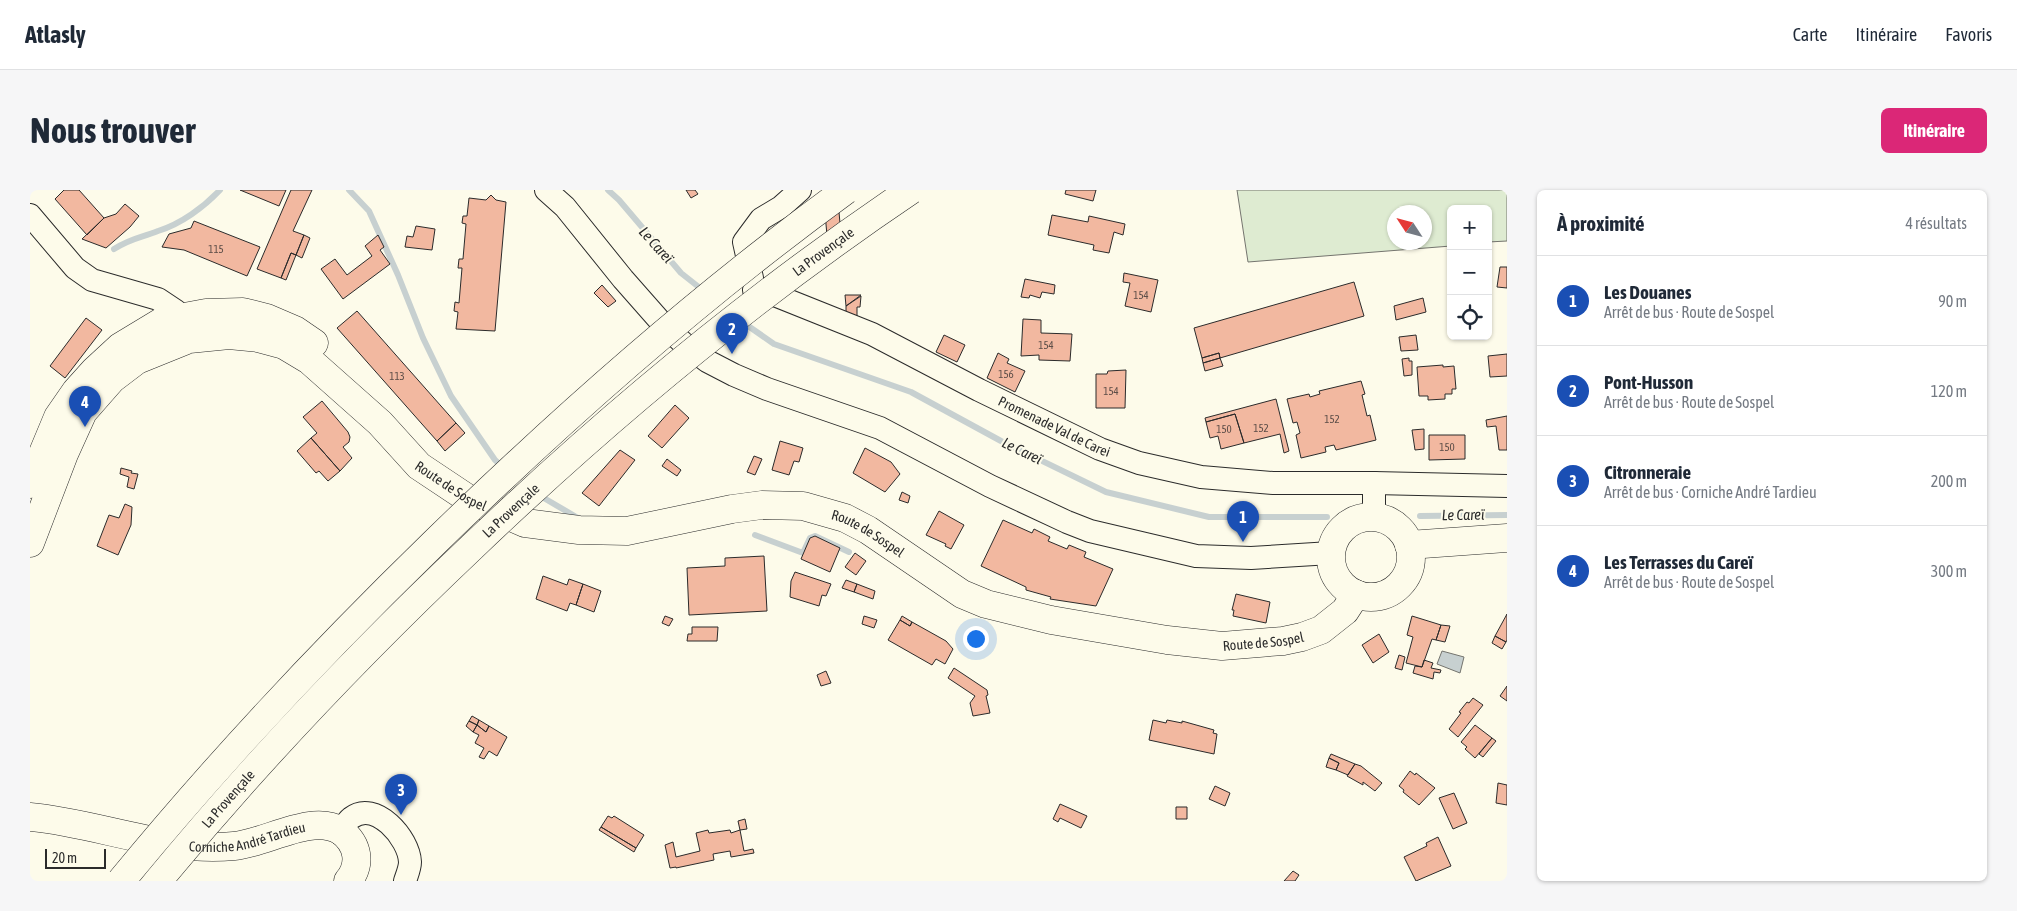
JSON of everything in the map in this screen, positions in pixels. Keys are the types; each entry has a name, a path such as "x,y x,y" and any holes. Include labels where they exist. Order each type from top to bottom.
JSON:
{"main road":[{"name":"La Provençale","path":"121,881 204,784 316,662 468,510 606,384 691,311 756,258 846,190"},
{"name":"La Provençale","path":"158,881 259,765 367,649 541,481 664,374 726,324 833,243 911,190"},
{"name":"Route de Sospel","path":"30,484 58,417 76,391 120,347 163,321 184,328 258,338 284,346 308,360 380,423 419,466 470,500 525,523 579,530 627,530 739,508 762,505 803,506 845,518 868,530 962,594 986,604 1051,620 1157,639 1222,646 1283,641 1321,630 1345,611 1356,594"},
{"name":"Route de Sospel","path":"30,543 64,454 83,412 112,379 184,328"},
{"path":"1374,517 1382,518 1396,525 1409,545 1411,560 1407,574 1394,590 1376,597 1356,594 1342,584 1337,578 1331,561 1337,536 1349,524 1374,517"},
{"path":"1409,545 1507,538"},
{"name":"Corniche André Tardieu","path":"30,817 175,844 209,847 236,846 256,842 311,825 330,826 342,831"},
{"path":"342,831 354,843 357,855 355,870 348,881"}],"street":[{"path":"546,190 564,207 660,321 682,342 707,361 734,375 767,389 880,428 990,486 1090,531 1196,556 1251,558 1332,553"},
{"path":"682,342 757,288 751,276 744,242 761,219 781,207 800,190"},
{"path":"30,215 75,268 92,280 158,299 176,311 184,328"},
{"name":"Promenade Val de Carei","path":"757,288 872,334 978,390 1100,449 1128,460 1201,477 1273,483 1507,486"},
{"path":"1374,483 1374,517"},
{"path":"342,831 351,818 364,812 379,815 404,841 410,862 405,881"}],"green space":[{"path":"1237,190 1507,190 1507,241 1492,242 1492,205 1447,205 1447,246 1432,247 1432,205 1387,205 1387,250 1400,250 1248,262"}],"shaded area":[{"path":"1442,651 1464,657 1460,673 1437,664"}],"building":[{"path":"64,190 79,190 104,218 87,235 55,199"},
{"path":"240,190 286,190 279,206"},
{"path":"291,190 312,190 293,231 304,235 296,255 291,253 281,278 257,269"},
{"path":"686,190 695,190 698,194 691,198"},
{"path":"1066,190 1096,190 1093,201 1065,194"},
{"path":"491,195 496,200 506,202 495,331 456,329 458,312 454,311 455,302 459,303 462,268 458,268 459,259 463,259 466,224 462,223 463,216 467,216 469,198 486,200"},
{"path":"125,204 139,216 130,227 106,248 82,239 104,218 116,214"},
{"path":"839,212 842,246 828,247 825,213"},
{"path":"1052,215 1088,222 1089,216 1125,224 1123,235 1114,232 1109,253 1093,250 1094,245 1048,235"},
{"path":"194,221 260,247 247,276 184,250 162,247 169,234 191,228"},
{"path":"416,226 435,229 432,250 405,247 407,236 413,237"},
{"path":"304,235 310,238 302,258 296,255"},
{"path":"378,235 384,247 380,250 390,264 343,299 321,269 335,259 347,275 372,256 365,246"},
{"path":"291,253 296,255 286,280 281,278"},
{"path":"1500,267 1507,267 1507,288 1497,287"},
{"path":"1124,273 1158,280 1151,312 1125,306 1130,283 1123,282"},
{"path":"1025,279 1055,285 1054,294 1042,292 1040,298 1030,295 1029,298 1021,297"},
{"path":"1354,282 1364,316 1220,358 1219,353 1202,358 1194,328"},
{"path":"602,285 616,301 608,307 594,293"},
{"path":"845,295 861,295 846,306"},
{"path":"861,296 860,307 857,307 857,318 846,314 846,306"},
{"path":"1423,298 1426,312 1396,320 1394,306"},
{"path":"357,311 456,423 437,441 337,328"},
{"path":"86,318 102,330 65,378 50,366"},
{"path":"1023,319 1041,320 1041,333 1072,334 1070,361 1039,360 1039,355 1021,356"},
{"path":"944,335 965,345 957,362 936,352"},
{"path":"1416,335 1418,350 1401,351 1399,337"},
{"path":"998,353 1009,359 1007,363 1025,371 1015,392 987,378"},
{"path":"1219,353 1220,358 1203,363 1202,358"},
{"path":"1507,354 1507,376 1490,377 1488,356"},
{"path":"1220,358 1223,366 1205,371 1203,363"},
{"path":"1409,358 1409,361 1412,361 1412,375 1404,376 1402,359"},
{"path":"1443,365 1443,367 1454,366 1456,389 1452,389 1452,394 1445,394 1445,399 1428,400 1428,396 1419,396 1417,367"},
{"path":"1126,370 1125,408 1096,408 1096,374"},
{"path":"1361,381 1365,394 1362,395 1367,416 1370,415 1376,440 1336,450 1334,445 1325,447 1326,452 1301,458 1296,435 1300,433 1297,422 1293,423 1287,399 1309,394 1310,397 1320,394 1319,391"},
{"path":"1276,399 1289,451 1284,453 1280,434 1244,443 1235,414 1206,422 1205,418"},
{"path":"322,401 350,437 349,442 343,447 352,458 340,471 311,438 317,433 303,417"},
{"path":"675,405 689,418 662,448 648,436"},
{"path":"1235,414 1244,443 1221,449 1218,436 1210,438 1206,422"},
{"path":"1507,416 1507,450 1499,450 1496,426 1487,427 1486,420"},
{"path":"456,423 465,433 445,451 437,441"},
{"path":"1424,429 1424,449 1415,450 1412,430"},
{"path":"1429,435 1465,435 1465,459 1429,460"},
{"path":"311,438 340,471 328,481 319,471 316,473 297,451"},
{"path":"780,441 803,448 799,462 794,461 789,475 772,470"},
{"path":"865,448 891,462 900,474 885,492 853,473"},
{"path":"620,450 635,460 599,506 582,493"},
{"path":"754,456 762,459 755,475 747,472"},
{"path":"667,459 681,470 677,476 662,466"},
{"path":"121,468 138,474 134,489 127,487 129,477 120,474"},
{"path":"902,492 910,496 908,503 899,500"},
{"path":"125,504 132,507 131,525 118,555 97,546 109,515 119,518"},
{"path":"939,511 964,525 951,549 945,546 946,544 926,535"},
{"path":"1003,520 1032,533 1034,529 1050,537 1048,541 1067,549 1069,545 1086,552 1084,557 1113,569 1096,606 1050,599 1051,597 1026,590 1026,587 981,566"},
{"path":"815,536 840,548 830,572 801,559 810,538"},
{"path":"855,553 866,561 856,575 845,567"},
{"path":"764,556 767,611 689,615 687,568 725,566 725,558"},
{"path":"795,572 831,584 826,596 822,595 819,606 790,597 791,581"},
{"path":"543,576 567,585 569,579 583,584 576,605 570,603 567,611 536,599"},
{"path":"846,580 857,584 854,592 842,588"},
{"path":"583,584 601,591 594,612 576,605"},
{"path":"857,584 875,591 873,599 854,592"},
{"path":"1236,594 1270,602 1266,623 1233,616 1234,610 1232,610"},
{"path":"1507,614 1507,640 1506,642 1495,636"},
{"path":"665,616 673,619 669,626 662,623"},
{"path":"864,616 877,620 874,628 862,624"},
{"path":"902,616 912,622 910,626 900,620"},
{"path":"1412,616 1441,625 1436,640 1432,639 1422,667 1406,663 1413,637 1407,635"},
{"path":"900,620 910,626 912,622 946,641 953,649 945,664 936,659 932,665 888,640"},
{"path":"1441,625 1450,626 1445,642 1436,640"},
{"path":"692,627 718,627 717,641 687,641 688,634 692,634"},
{"path":"1379,634 1389,652 1373,663 1362,645"},
{"path":"1495,636 1506,642 1502,649 1492,643"},
{"path":"1399,655 1405,657 1402,670 1395,668"},
{"path":"1424,660 1433,663 1431,668 1441,670 1440,673 1434,672 1433,679 1413,673 1415,666 1422,667"},
{"path":"954,668 987,690 988,695 986,696 990,713 973,716 970,703 975,696 948,678"},
{"path":"826,671 831,683 821,686 817,675"},
{"path":"1507,686 1507,701 1500,696"},
{"path":"1473,698 1483,705 1458,737 1449,729 1461,713 1459,712"},
{"path":"472,716 479,720 477,725 469,721"},
{"path":"479,720 489,726 486,732 477,725"},
{"path":"1153,720 1166,723 1167,720 1182,723 1182,721 1214,730 1213,733 1217,734 1214,754 1149,740"},
{"path":"469,721 477,725 473,732 466,726"},
{"path":"477,725 486,732 489,726 507,737 497,756 489,751 484,759 479,757 484,748 475,743 479,735 473,732"},
{"path":"1475,725 1492,738 1475,758 1465,749 1467,747 1461,742"},
{"path":"1492,738 1496,741 1483,757 1479,754"},
{"path":"1331,754 1355,764 1348,775 1336,770 1339,763 1329,758"},
{"path":"1329,758 1339,763 1336,770 1326,767"},
{"path":"1355,764 1361,766 1382,783 1375,791 1363,782 1363,785 1347,776"},
{"path":"1410,771 1415,775 1416,773 1435,788 1419,805 1403,792 1404,790 1399,786"},
{"path":"1498,783 1507,785 1507,805 1496,803"},
{"path":"1215,786 1230,793 1225,806 1209,799"},
{"path":"1454,793 1467,823 1453,829 1439,798"},
{"path":"1060,804 1087,816 1081,828 1060,818 1058,822 1053,819"},
{"path":"1176,807 1187,807 1187,819 1176,819"},
{"path":"608,816 612,818 614,816 644,835 636,848 601,827"},
{"path":"745,819 747,829 740,830 738,821"},
{"path":"601,827 636,848 634,852 599,830"},
{"path":"708,830 709,833 730,830 731,833 740,830 744,851 753,849 754,853 731,857 730,851 713,854 714,860 670,868 665,845 673,842 676,857 700,851 696,833"},
{"path":"1438,837 1451,866 1416,881 1404,857 1427,846 1426,843"},
{"path":"1293,871 1299,875 1295,881 1284,881"}],"waterway":[{"path":"114,249 131,240 167,228 184,219 207,203 220,190"},
{"path":"349,190 369,211 398,275 423,338 451,396 495,460 504,468"},
{"name":"Le Careï","path":"608,190 619,200 681,273 705,292"},
{"name":"Le Careï","path":"741,321 774,344 911,392 1001,441 1106,492 1209,517 1327,517"},
{"path":"537,494 578,518"},
{"name":"Le Careï","path":"1420,516 1507,515"},
{"path":"755,535 803,553 810,538 815,536 849,552"}],"place":[{"name":"Pont-Husson","path":"732,354"},
{"name":"Les Terrasses du Careï","path":"85,427"},
{"name":"Les Douanes","path":"1243,542"},
{"name":"Citronneraie","path":"401,815"}]}
